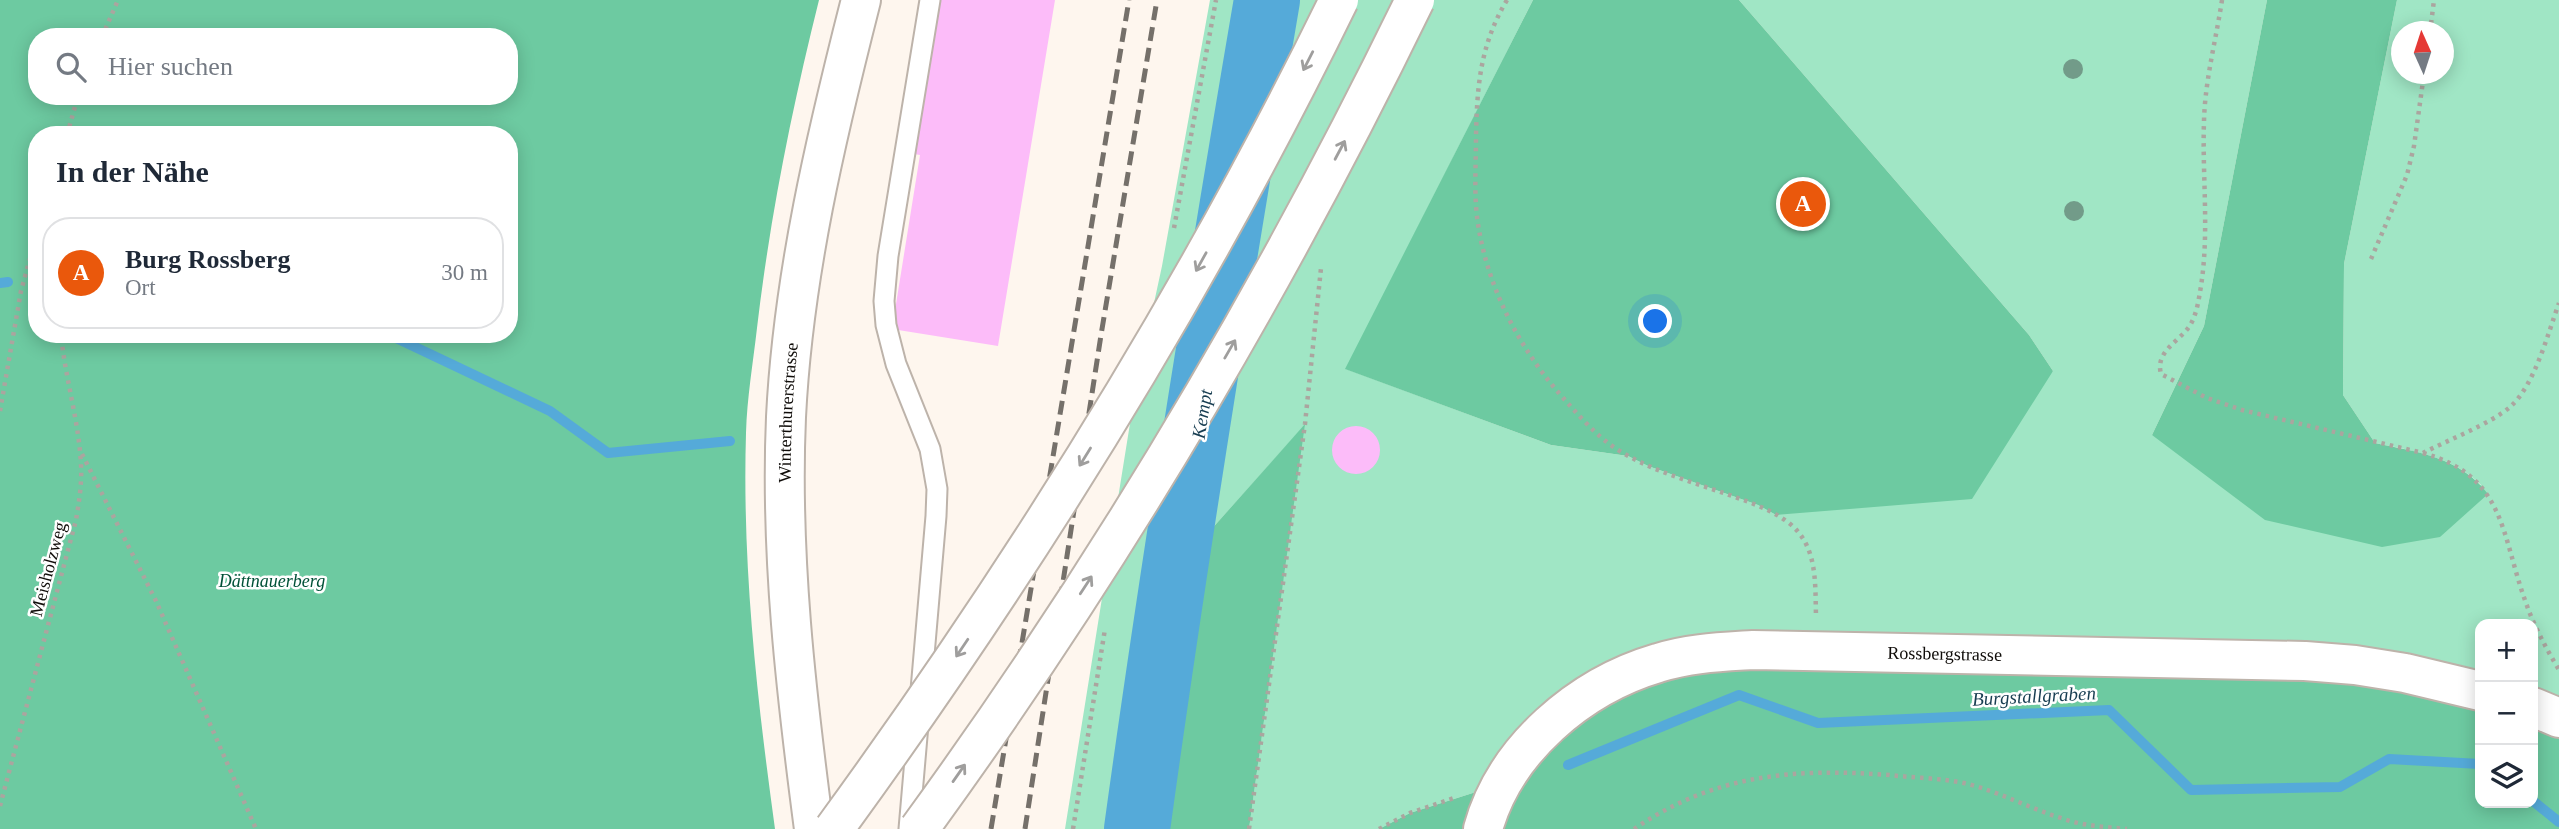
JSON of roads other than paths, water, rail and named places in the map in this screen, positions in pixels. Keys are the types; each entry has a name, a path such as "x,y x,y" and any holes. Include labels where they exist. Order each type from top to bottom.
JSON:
{"main road":[{"name":"Winterthurerstrasse","path":"814,829 794,664 788,586 785,516 786,415 794,330 811,214 835,102 861,0"},
{"path":"834,829 940,680 1040,530 1106,424 1241,189 1339,0"},
{"path":"919,829 1052,638 1171,449 1308,211 1415,0"},
{"name":"Rossbergstrasse","path":"1483,829 1501,784 1519,758 1565,713 1597,691 1629,674 1657,663 1719,652 2305,661 2405,673 2475,690"},
{"path":"2538,709 2559,718"}],"lane":[{"path":"909,829 937,489 930,449 888,338 884,293 930,0"}],"waterway":[{"name":"Kempt","path":"1137,829 1199,414 1267,0"},
{"path":"0,283 8,282"},
{"path":"407,343 550,411 608,453 730,441"},
{"name":"Burgstallgraben","path":"1568,765 1739,695 1818,723 2109,710 2191,790 2340,787 2389,759 2475,764"},
{"name":"Burgstallgraben","path":"2538,805 2559,822"}],"railway":[{"path":"991,829 1129,0"},
{"path":"1025,829 1101,335 1157,0"}],"place":[{"name":"Burg Rossberg","path":"1803,204"}],"park label":[{"name":"Dättnauerberg","path":"272,581"}]}
